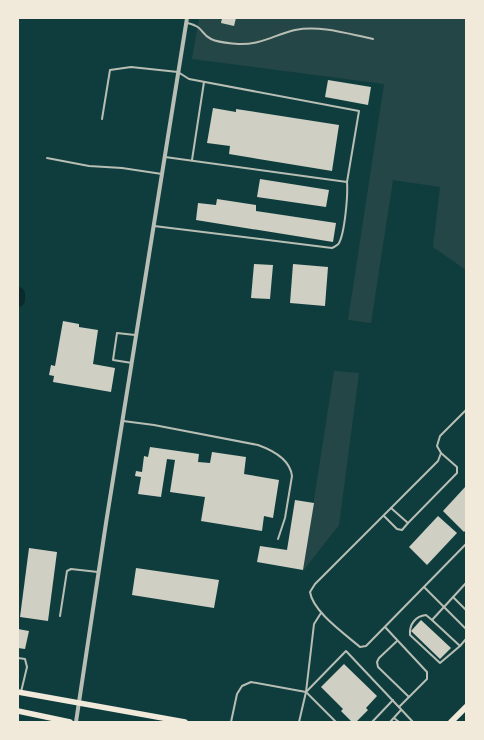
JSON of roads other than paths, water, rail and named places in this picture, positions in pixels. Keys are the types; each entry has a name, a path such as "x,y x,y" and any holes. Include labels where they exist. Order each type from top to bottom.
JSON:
{"main road":[{"path":"19,692 185,722"},
{"path":"451,722 466,707"},
{"path":"18,711 70,722"}],"street":[{"path":"76,722 187,18"}],"lane":[{"path":"187,23 197,25 212,39 240,44 260,42 294,30 310,28 373,39"},
{"path":"102,119 110,70 131,66 178,72 189,79 359,111 347,182 348,196 342,235 339,244 332,248 154,226"},
{"path":"192,161 204,82"},
{"path":"165,157 347,182"},
{"path":"47,158 89,166 122,168 162,174"},
{"path":"132,363 113,360 117,332 136,336"},
{"path":"384,515 398,529 402,530 458,473 457,467 441,453 437,446 440,436 466,410"},
{"path":"123,421 258,445 269,449 286,461 291,470 292,476 285,518 278,538"},
{"path":"441,453 438,461 316,584 310,592 312,599 321,613 360,647 366,646 466,544"},
{"path":"391,508 408,523"},
{"path":"60,616 67,571 70,569 99,572"},
{"path":"432,620 466,583"},
{"path":"424,587 466,629"},
{"path":"453,597 466,610"},
{"path":"299,722 306,692 314,624 321,613"},
{"path":"460,646 426,615 421,616 409,629 410,634 440,663 460,646 466,639"},
{"path":"385,627 427,672 427,679 399,707"},
{"path":"397,641 379,658 377,662 378,667 409,697"},
{"path":"306,692 346,651 413,722"},
{"path":"18,658 25,659 27,667 19,692"},
{"path":"231,722 237,694 242,686 250,682 306,692 336,722"},
{"path":"372,722 393,700"},
{"path":"390,722 401,710"},
{"path":"394,718 399,722"}],"waterway":[{"path":"18,294 18,300"}]}
